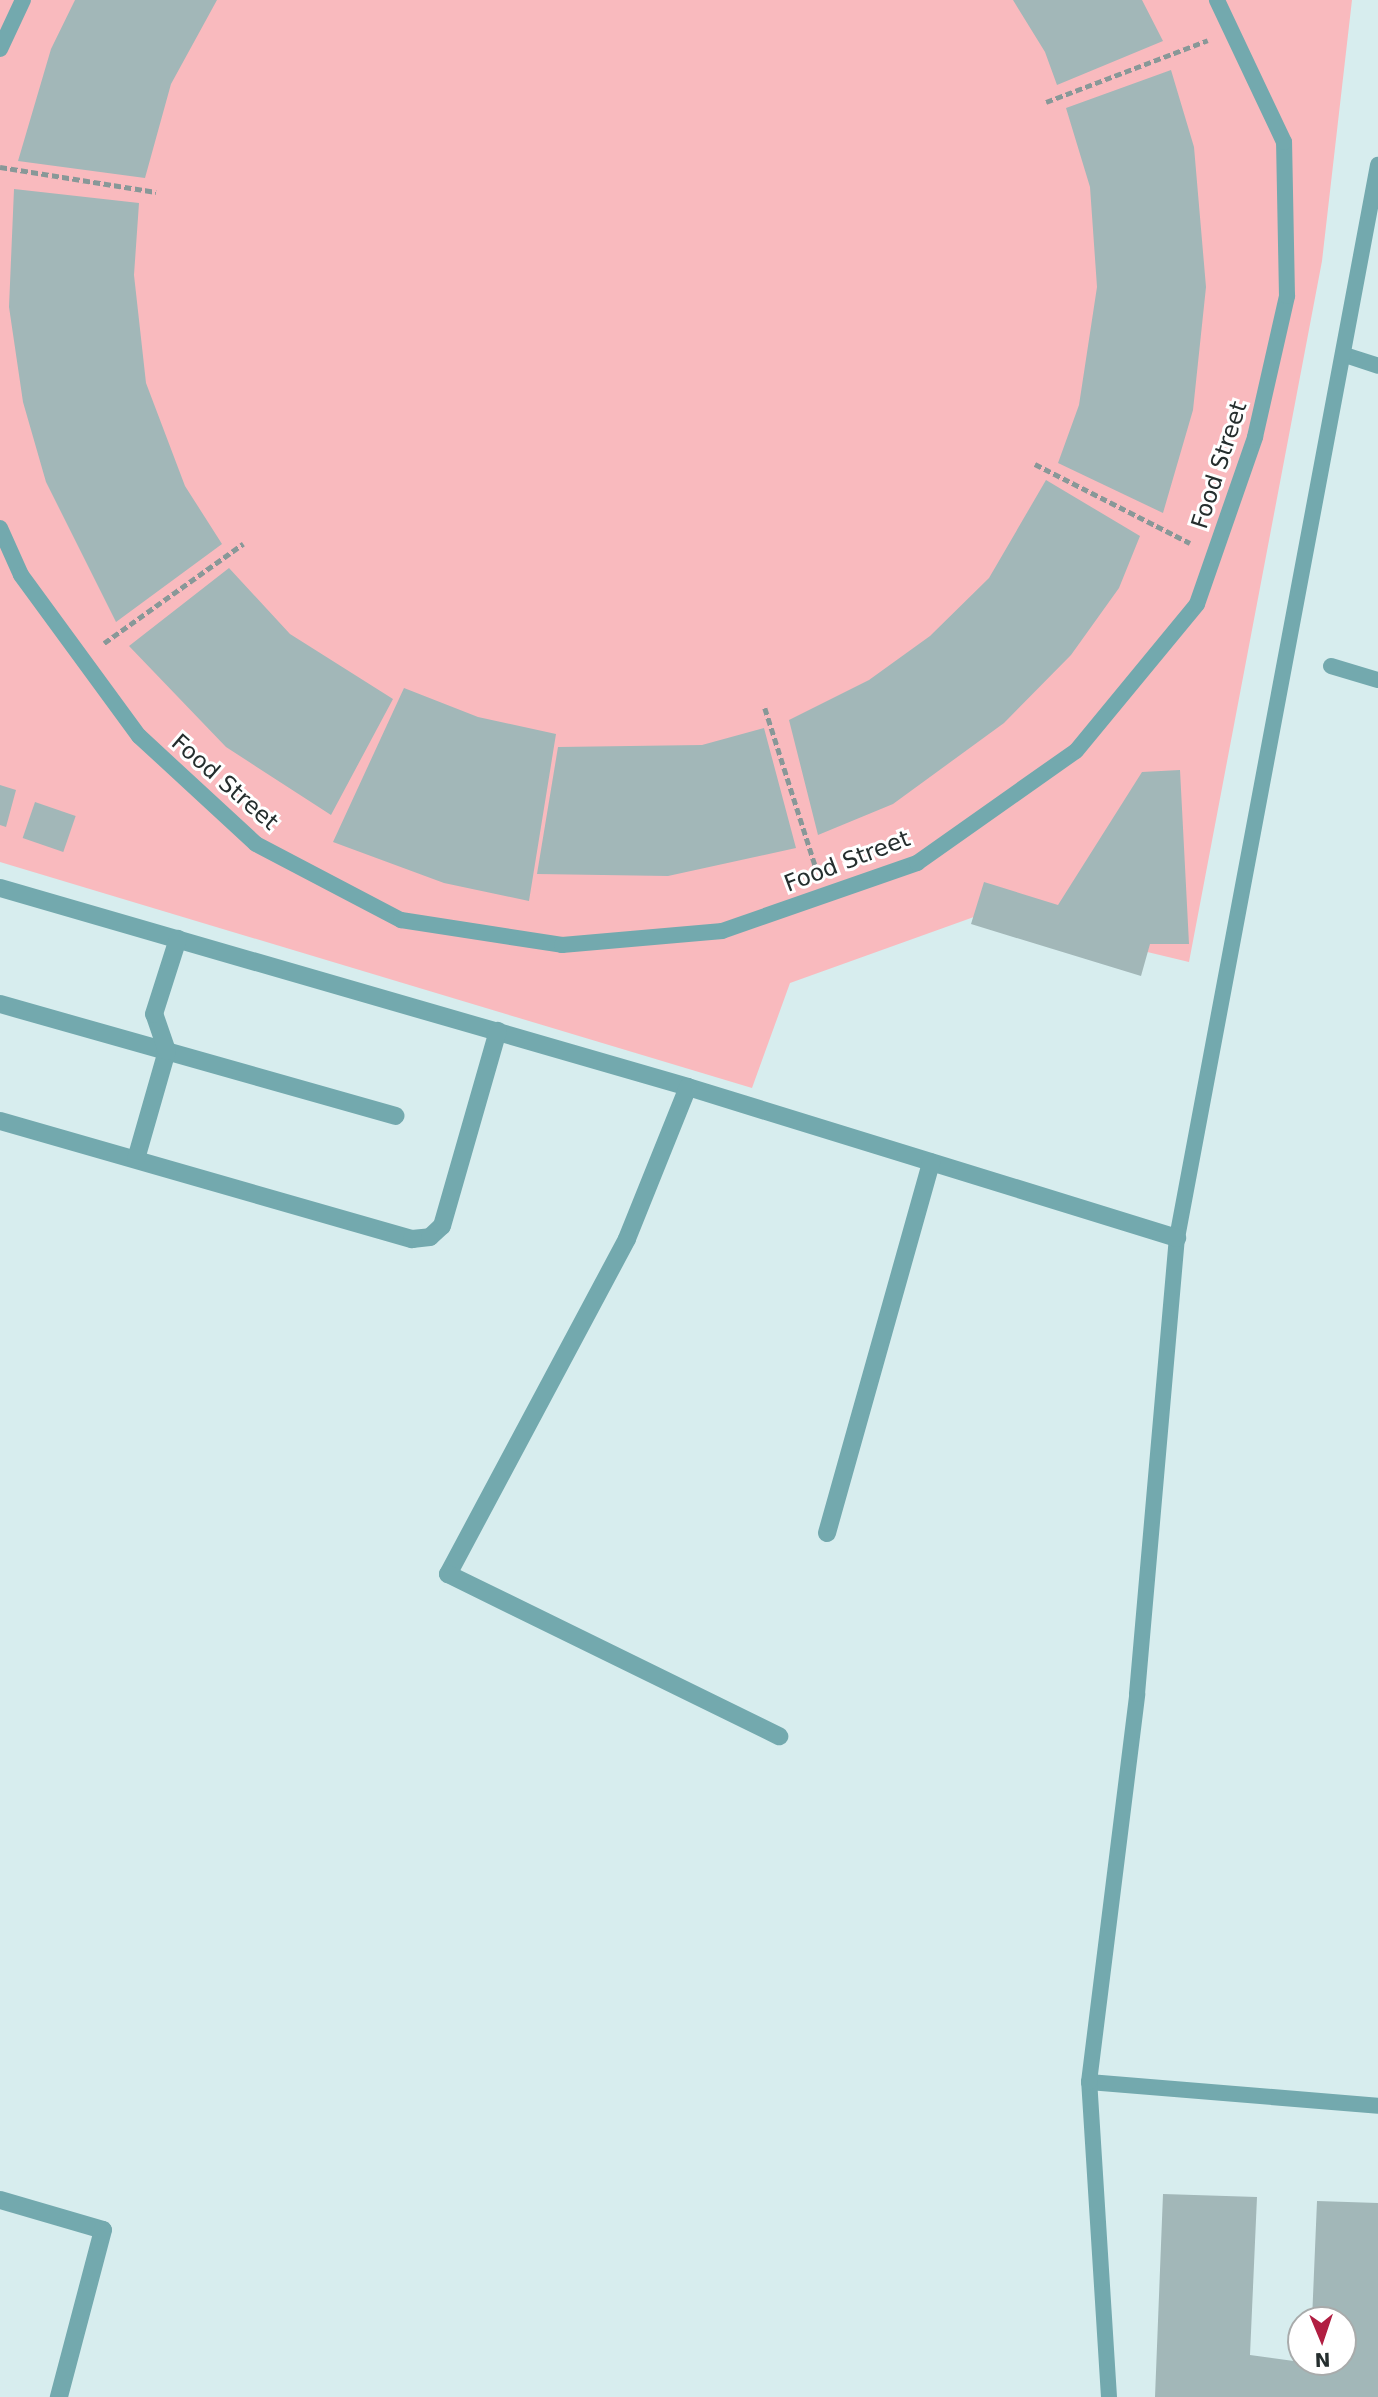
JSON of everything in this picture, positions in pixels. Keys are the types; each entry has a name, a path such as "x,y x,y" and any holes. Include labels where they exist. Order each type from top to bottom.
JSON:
{"street":[{"path":"0,888 688,1087 1177,1238"},
{"path":"136,1159 167,1051 154,1014 178,939"},
{"path":"0,1004 395,1116"},
{"path":"0,1121 412,1239 430,1237 442,1226 498,1031"},
{"path":"688,1087 627,1239 448,1574 779,1736"},
{"path":"827,1534 931,1162"},
{"path":"0,2200 103,2230 59,2397"}],"lane":[{"path":"0,49 23,0"},
{"name":"Food Street","path":"0,528 22,575 139,736 256,844 401,920 562,945 722,931 917,863 1076,751 1197,604 1255,437 1287,296 1284,142 1217,0"},
{"path":"1109,2397 1088,2082 1137,1694 1177,1238 1345,355 1378,165"},
{"path":"1345,355 1378,366"},
{"path":"1331,666 1378,680"},
{"path":"1088,2082 1378,2106"}],"path":[{"path":"1046,102 1232,31"},
{"path":"0,167 156,192"},
{"path":"1035,464 1213,556"},
{"path":"82,658 243,544"},
{"path":"765,708 824,895"}],"shaded area":[{"path":"0,0 1352,0 1322,261 1189,962 985,913 790,983 752,1088 0,862"}],"building":[{"path":"75,0 217,0 171,84 145,178 18,161 51,49"},
{"path":"1013,0 1142,0 1163,41 1057,85 1045,52"},
{"path":"1171,70 1194,147 1206,287 1193,410 1163,513 1058,463 1079,405 1097,287 1090,187 1066,108"},
{"path":"14,189 139,203 134,275 146,383 185,486 222,544 116,622 46,482 23,402 9,307"},
{"path":"1046,480 1140,536 1119,588 1071,655 1004,723 893,804 818,835 789,720 869,680 930,636 989,578"},
{"path":"229,568 290,634 393,699 331,815 226,747 129,646"},
{"path":"404,688 478,717 556,734 529,901 444,883 333,842"},
{"path":"764,728 796,848 668,876 537,874 558,747 702,745"},
{"path":"1180,770 1189,944 1150,944 1141,976 971,924 984,882 1058,905 1142,772"},
{"path":"0,785 16,790 6,827 0,825"},
{"path":"35,802 76,816 63,852 23,838"},
{"path":"1163,2194 1257,2197 1250,2355 1287,2360 1287,2376 1357,2376 1357,2306 1313,2306 1317,2201 1378,2203 1378,2397 1155,2397"}]}
